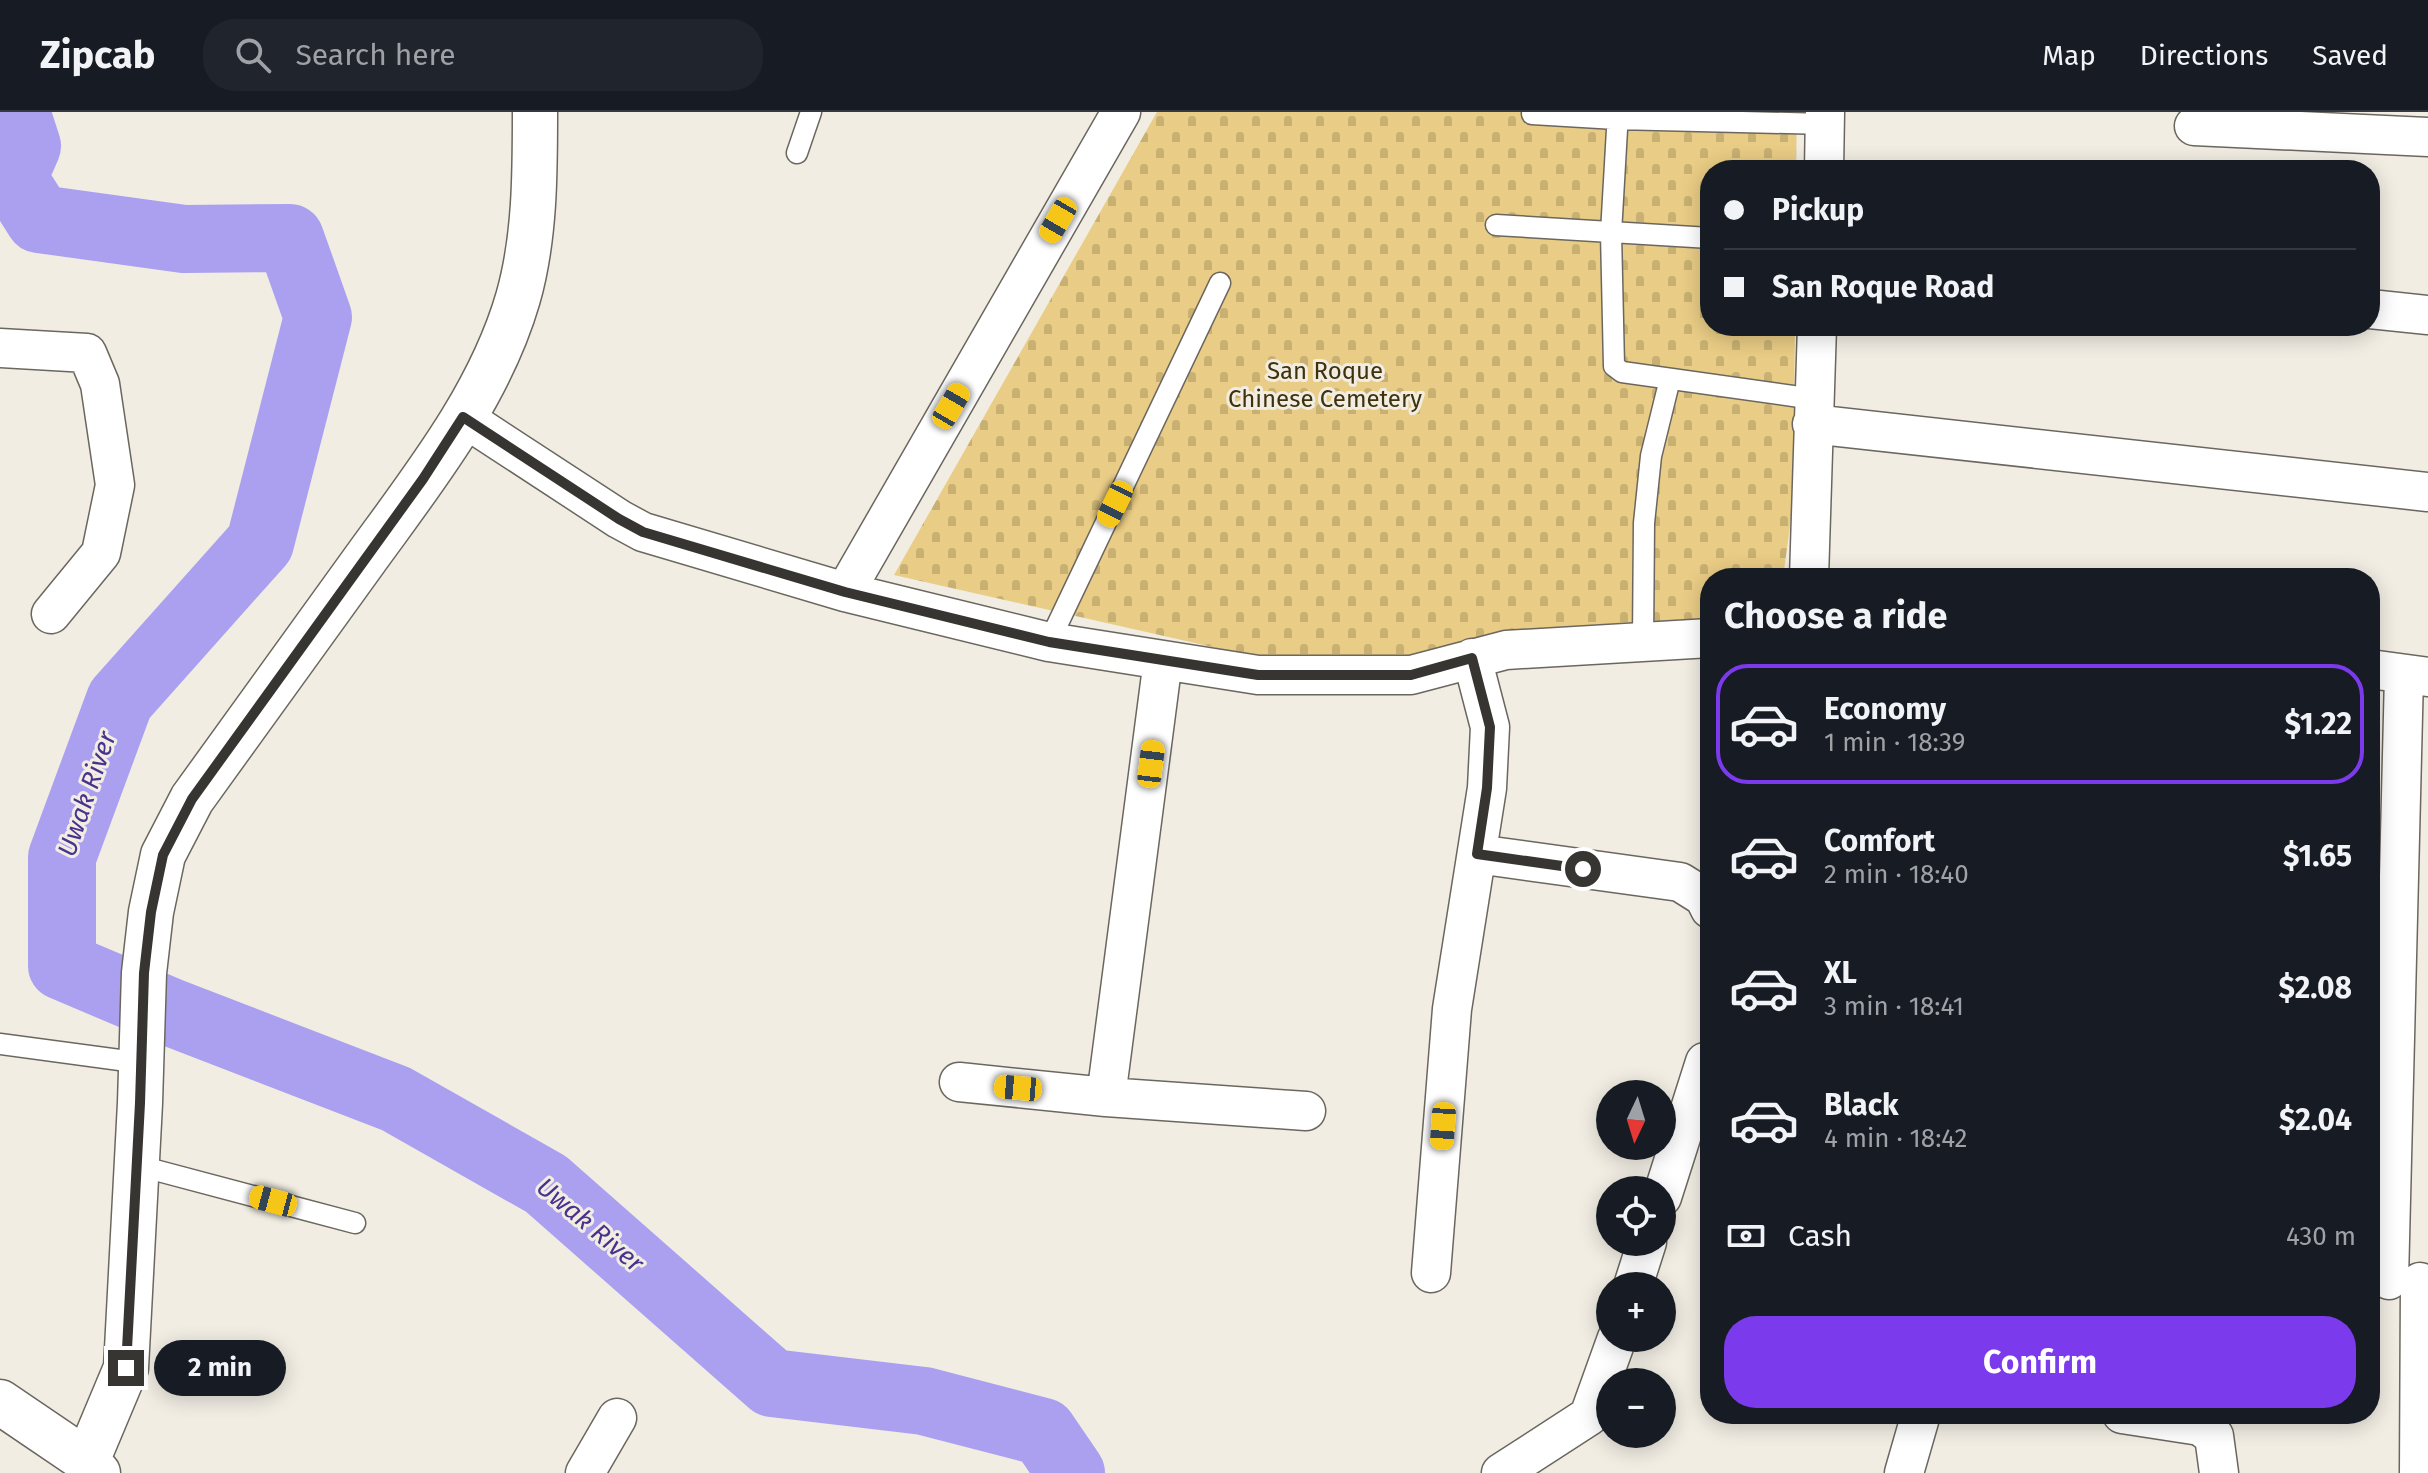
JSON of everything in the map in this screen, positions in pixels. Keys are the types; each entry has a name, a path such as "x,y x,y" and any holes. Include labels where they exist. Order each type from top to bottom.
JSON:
{"main road":[{"path":"0,1402 92,1467 126,1368 143,1050 144,973 151,912 163,855 192,799 423,479 463,417 503,342 518,296 530,222 535,112"}],"street":[{"path":"845,592 1121,112"},
{"path":"1824,160 1826,118"},
{"path":"2194,126 2428,137"},
{"path":"2380,310 2428,315"},
{"path":"1809,568 1817,336"},
{"path":"0,348 87,353 100,384 115,485 101,553 51,614"},
{"path":"1813,412 2428,492"},
{"path":"463,417 643,532 845,592 1049,642 1258,675 1340,677 1411,675 1506,650 1700,638"},
{"path":"1431,1273 1452,1009 1487,788 1490,727 1472,658"},
{"path":"1106,1097 1163,660"},
{"path":"2401,674 2402,1280 2419,1473"},
{"path":"1477,854 1680,882 1700,894"},
{"path":"1669,1176 1700,1081"},
{"path":"959,1082 1106,1097 1306,1111"},
{"path":"1501,1473 1589,1416 1612,1352"},
{"path":"585,1473 617,1418"},
{"path":"1904,1473 1918,1424"},
{"path":"2187,1424 2200,1426 2214,1436 2219,1473"}],"lane":[{"path":"797,153 811,112"},
{"path":"1532,114 1826,118"},
{"path":"1617,116 1611,233 1614,366 1622,372 1670,379 1813,412"},
{"path":"1496,225 1700,237"},
{"path":"1049,642 1220,283"},
{"path":"1643,641 1644,523 1648,483 1651,456 1670,379"},
{"path":"0,1044 143,1050"},
{"path":"136,1165 355,1223"}],"green space":[{"name":"San Roque Chinese Cemetery","path":"1157,112 1797,112 1796,160 1700,160 1700,336 1795,336 1793,504 1784,568 1700,568 1700,621 1497,632 1433,655 1270,660 894,575"}],"waterway":[{"name":"Uwak River","path":"16,112 27,146 13,178 39,219 184,239 290,238 318,317 260,543 120,700 62,857 62,966 173,1013 396,1099 546,1184 772,1383 924,1401 1043,1432 1071,1473"}],"route":[{"path":"126,1368 144,973 151,912 163,855 192,799 423,479 463,417 643,532 845,592 1049,642 1258,675 1411,675 1472,658 1490,727 1487,788 1477,854 1583,869"}]}
